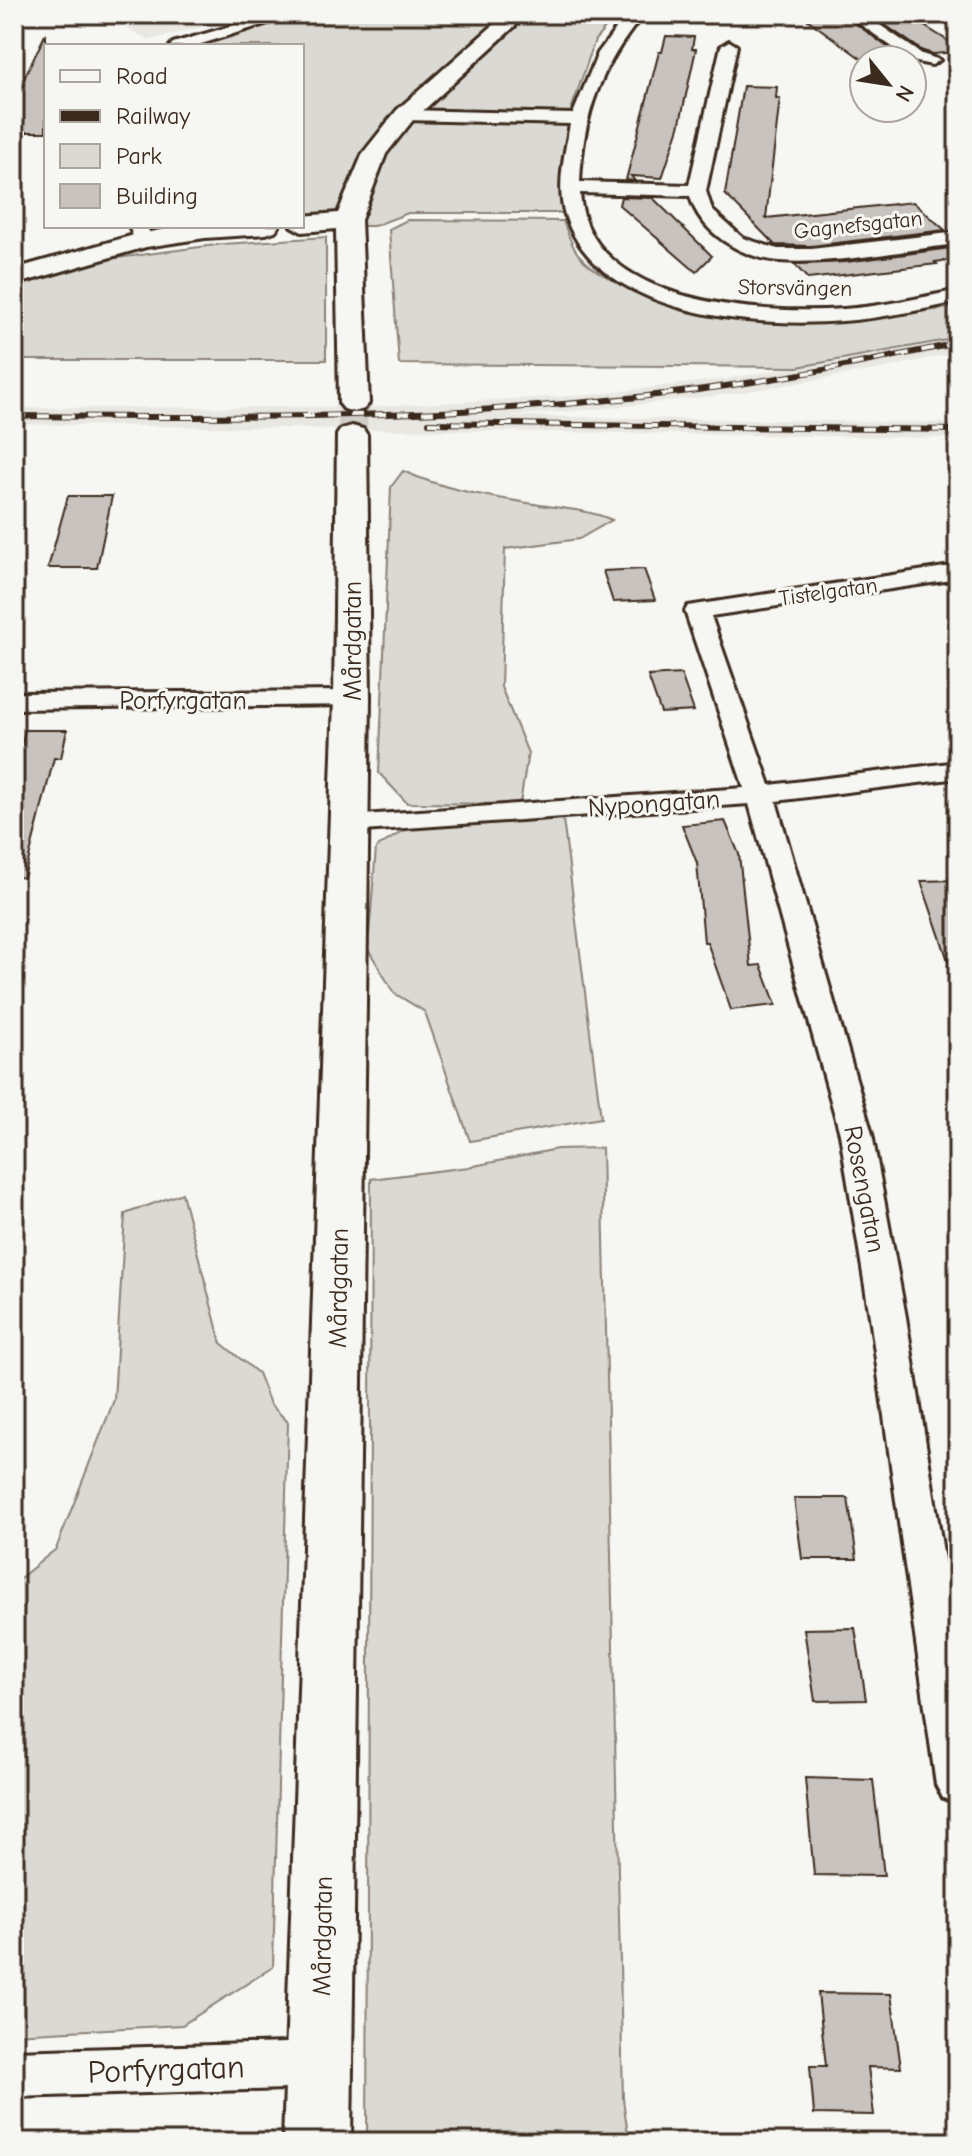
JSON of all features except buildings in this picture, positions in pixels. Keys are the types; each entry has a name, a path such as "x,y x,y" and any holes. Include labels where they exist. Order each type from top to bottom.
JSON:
{"street":[{"path":"185,44 289,14"},
{"name":"Mårdgatan","path":"317,2142 352,699 353,419 348,220 375,153 405,115 518,14"},
{"name":"Storsvängen","path":"636,14 626,21 611,42 581,119 571,187 575,217 593,252 631,282 691,304 762,315 828,316 912,306 958,296"},
{"path":"854,14 918,58 932,60"},
{"path":"571,187 697,191 733,55"},
{"path":"405,115 581,119"},
{"name":"Gagnefsgatan","path":"697,191 703,212 736,242 777,255 811,255 958,238"},
{"path":"304,224 348,220"},
{"path":"14,277 141,233 236,228"},
{"name":"Tistelgatan","path":"697,611 958,572"},
{"name":"Rosengatan","path":"697,611 760,795 856,1134 888,1317 958,1785"},
{"name":"Porfyrgatan","path":"14,701 352,699"},
{"name":"Nypongatan","path":"349,824 760,795 958,770"},
{"name":"Porfyrgatan","path":"14,2074 319,2065"}],"shaded area":[{"path":"101,14 255,14 149,40"},
{"path":"958,335 958,352 880,369 738,393 506,416 958,423 958,438 14,424 14,408 367,407 589,395 725,379 863,356"}],"green space":[{"path":"297,14 509,14 400,113 339,217 304,220 304,44 198,44 206,38"},
{"path":"532,14 617,14 595,40 570,113 556,116 425,113 418,109"},
{"path":"410,119 571,124 560,190 567,213 408,213 374,226 354,226 381,154"},
{"path":"407,220 563,221 573,246 585,262 614,281 657,297 696,308 771,319 880,317 958,307 958,338 798,367 399,364 389,229"},
{"path":"326,237 326,360 14,360 14,282 100,256 117,258 223,244"},
{"path":"403,471 436,484 470,492 586,512 612,520 579,539 505,549 501,687 528,753 520,804 407,803 379,773 391,487"},
{"path":"563,819 601,1118 470,1141 425,1012 394,993 368,949 376,848 406,829"},
{"path":"602,1148 623,2099 629,2142 367,2142 371,1179 469,1167 557,1149"},
{"path":"182,1193 221,1343 258,1373 270,1404 288,1422 273,1967 182,2025 14,2034 14,1583 56,1549 114,1400 125,1214"}],"tunnel":[{"path":"352,435 354,403"}],"railway":[{"path":"14,416 281,416 549,405 755,382 958,343"},
{"path":"429,423 958,430"}]}
